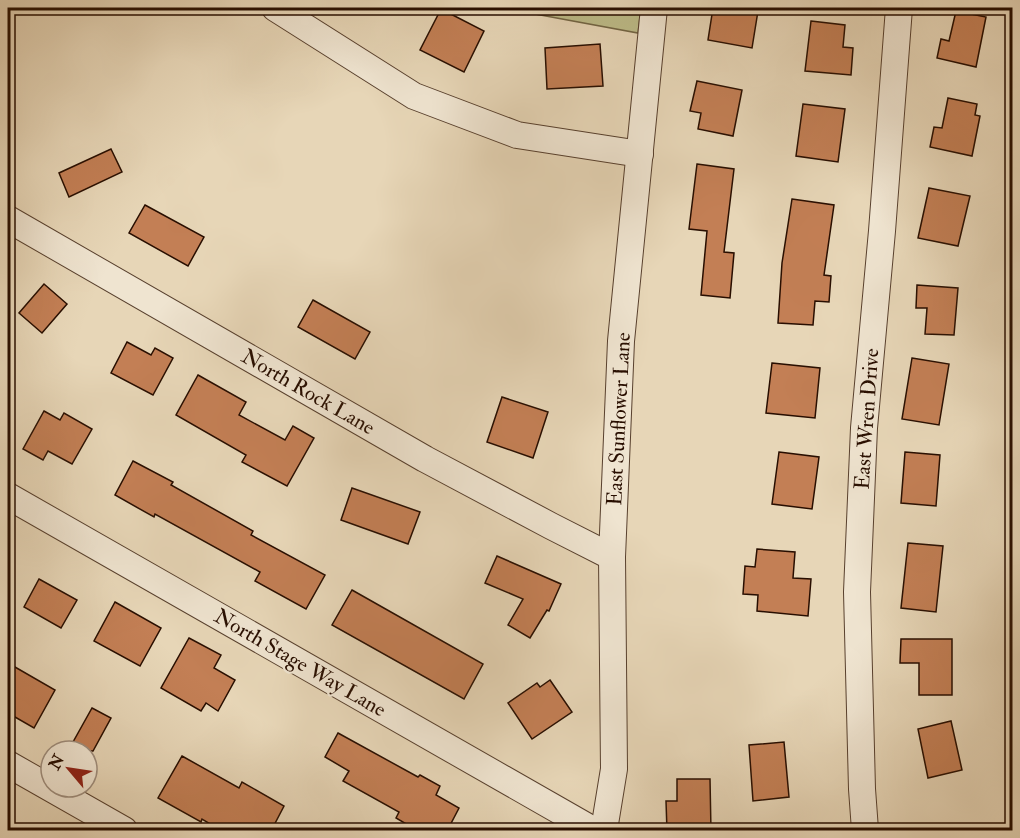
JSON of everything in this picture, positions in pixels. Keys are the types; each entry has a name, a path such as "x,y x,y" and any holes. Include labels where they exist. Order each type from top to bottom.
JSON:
{"street":[{"path":"275,8 414,96 517,135 640,154"},
{"name":"East Sunflower Lane","path":"604,831 614,769 612,557 621,340 654,8"},
{"name":"East Wren Drive","path":"865,831 862,789 858,580 864,428 899,8"},
{"name":"North Rock Lane","path":"8,219 425,459 612,557"},
{"name":"North Stage Way Lane","path":"8,496 593,831"},
{"path":"8,764 124,831"}],"shaded area":[{"path":"502,8 641,8 638,33"}],"building":[{"path":"713,8 748,8 748,10 758,11 752,48 708,40"},
{"path":"441,9 484,31 464,72 420,50"},
{"path":"956,11 986,17 976,67 937,58 941,39 949,41"},
{"path":"811,21 845,25 843,47 853,48 851,75 805,71"},
{"path":"600,44 603,86 547,89 545,48"},
{"path":"697,81 742,90 733,136 698,129 701,113 690,111"},
{"path":"948,98 977,104 975,115 980,116 972,156 930,147 934,127 942,128"},
{"path":"803,104 845,109 838,162 796,156"},
{"path":"111,149 122,172 69,197 59,173"},
{"path":"697,164 734,169 724,252 734,253 730,298 701,295 707,231 689,229"},
{"path":"929,188 970,196 958,246 918,238"},
{"path":"792,199 834,205 824,275 831,276 829,302 815,301 813,325 778,323 782,263"},
{"path":"145,205 204,237 188,266 129,233"},
{"path":"44,284 67,304 42,333 19,313"},
{"path":"917,285 958,288 954,335 925,334 927,308 916,308"},
{"path":"313,300 370,332 355,359 298,327"},
{"path":"127,342 151,355 155,348 173,358 153,395 111,373"},
{"path":"912,358 949,364 939,425 902,419"},
{"path":"772,363 820,368 815,418 766,413"},
{"path":"198,375 246,402 239,415 285,440 293,426 314,438 287,486 242,462 246,455 176,415"},
{"path":"502,397 548,412 533,458 487,442"},
{"path":"44,411 60,420 64,413 92,429 72,464 48,451 43,460 23,449"},
{"path":"779,452 819,457 812,509 772,504"},
{"path":"905,452 940,455 936,506 901,503"},
{"path":"133,461 173,482 171,485 253,531 251,535 325,575 306,609 255,581 260,572 155,514 154,517 115,495"},
{"path":"352,488 420,512 408,544 341,520"},
{"path":"908,543 943,546 936,612 901,608"},
{"path":"757,549 795,552 793,578 811,579 808,616 757,611 758,595 743,594 745,566 755,567"},
{"path":"497,556 561,584 549,611 547,610 530,638 508,625 523,599 485,583"},
{"path":"39,579 77,600 61,628 24,607"},
{"path":"352,590 483,664 464,699 332,625"},
{"path":"115,602 161,628 140,666 94,641"},
{"path":"189,638 221,655 214,668 235,680 218,711 206,703 201,711 161,688"},
{"path":"901,639 952,639 952,695 919,695 919,663 900,663"},
{"path":"8,663 55,690 34,728 8,713"},
{"path":"550,680 572,712 532,739 508,703 537,683 540,687"},
{"path":"92,708 111,718 99,740 75,739"},
{"path":"951,721 962,770 928,778 918,729"},
{"path":"338,733 418,777 420,775 440,786 436,795 459,808 447,831 418,831 396,818 399,812 343,781 349,771 325,757"},
{"path":"784,742 789,797 753,801 749,745"},
{"path":"182,756 239,788 242,782 284,806 271,831 222,831 158,798"},
{"path":"677,779 710,779 711,831 667,831 666,801 677,801"}]}
